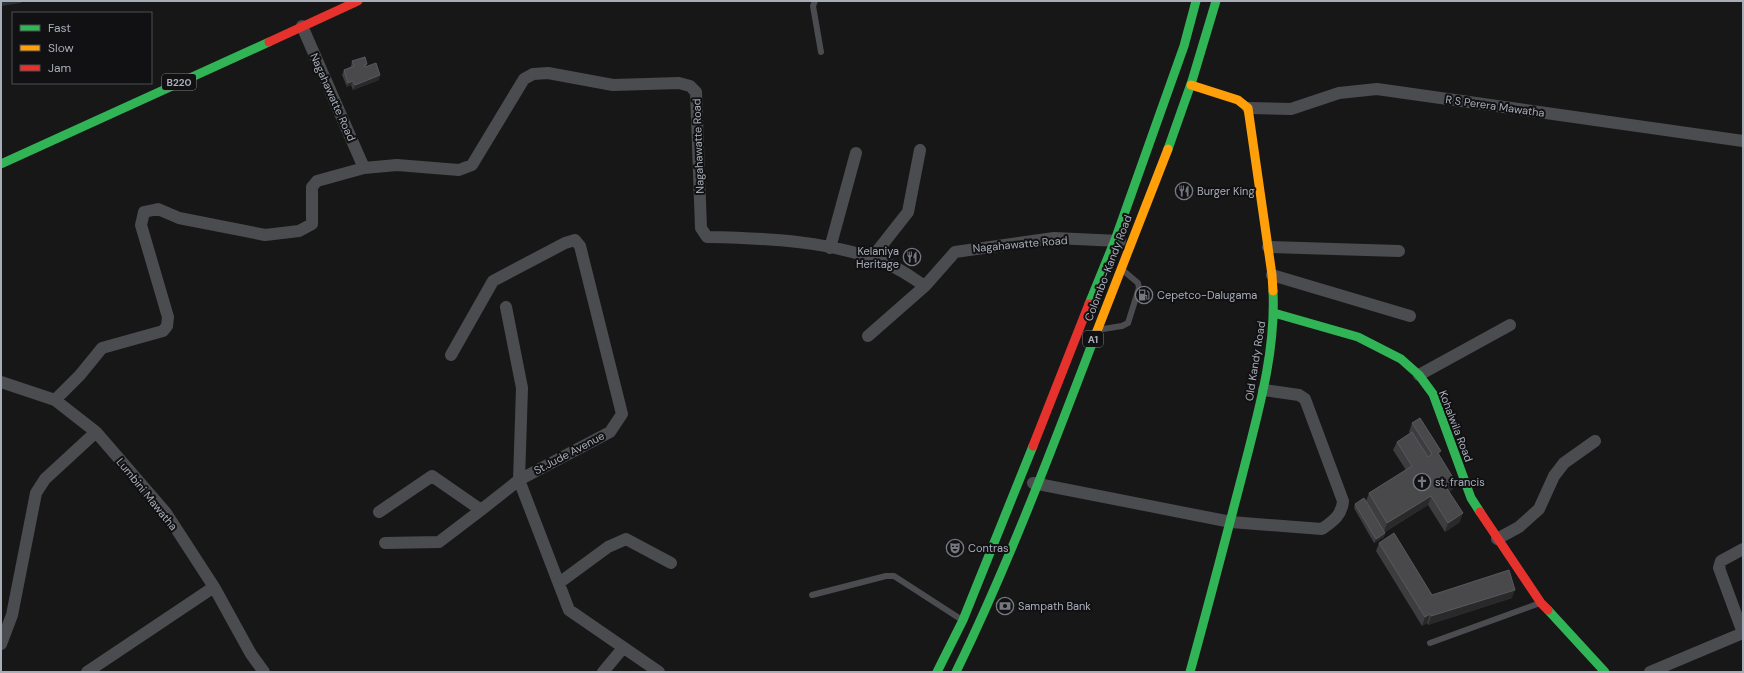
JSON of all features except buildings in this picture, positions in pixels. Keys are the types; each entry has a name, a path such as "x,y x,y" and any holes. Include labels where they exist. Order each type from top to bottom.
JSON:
{"main road":[{"name":"B220","path":"1,164 358,1"},
{"name":"Colombo-Kandy Road","path":"937,672 962,620 1020,480 1115,240 1184,46 1196,1"},
{"name":"Colombo-Kandy Road","path":"956,672 1002,575 1191,85 1216,1"},
{"path":"1191,85 1238,100 1248,108"},
{"name":"Old Kandy Road","path":"1190,672 1231,522 1264,390 1274,313 1272,275 1248,108"},
{"name":"Kohalwila Road","path":"1274,313 1331,328 1358,337 1401,359 1419,375 1433,394 1471,498 1541,603 1605,672"}],"street":[{"name":"Nagahawatte Road","path":"302,26 364,168"},
{"name":"Nagahawatte Road","path":"55,400 80,375 102,348 163,331 167,326 168,317 141,225 144,212 158,209 179,218 264,235 299,231 312,224 312,187 317,181 364,168 397,165 459,170 472,165 524,79 533,74 548,73 613,86 678,83 690,86 696,92 700,228 707,237 762,238 849,250 894,267 925,286"},
{"name":"R S Perera Mawatha","path":"1248,108 1291,109 1339,93 1377,89 1743,141"},
{"path":"871,259 908,212 920,150"},
{"path":"830,248 856,152"},
{"name":"Nagahawatte Road","path":"868,336 925,286 955,252 1054,238 1115,240 1130,243"},
{"name":"St.Jude Avenue","path":"451,355 493,281 565,243 575,240 580,246 622,414 610,432 519,480"},
{"path":"1268,247 1398,251"},
{"path":"1272,275 1410,316"},
{"path":"506,307 522,388 519,480 569,610 658,672"},
{"path":"1419,375 1510,325"},
{"name":"Lumbini Mawatha","path":"1,382 55,400 96,432 166,512 214,587 251,654 264,672"},
{"path":"1020,480 1231,522 1322,529 1337,518 1343,510 1343,501 1305,400 1299,395 1264,390"},
{"path":"1,644 12,615 36,493 45,479 96,432"},
{"path":"1497,539 1519,527 1539,510 1554,476 1564,463 1595,441"},
{"path":"379,512 432,476 481,510"},
{"path":"385,543 439,542 519,480"},
{"path":"559,583 608,547 626,539 671,563"},
{"path":"1650,672 1743,633 1719,568 1721,561 1743,549"},
{"path":"87,672 214,587"},
{"path":"603,672 623,648"}],"lane":[{"path":"815,1 813,6 821,52"},
{"path":"1097,329 1122,326 1128,322 1139,288 1138,283 1120,268"},
{"path":"812,595 886,576 894,576 962,620"},
{"path":"1430,643 1541,603"}],"waterway":[{"path":"1,4 20,1"}],"traffic: fast":[{"path":"1089,304 1115,240 1184,46 1196,1"},
{"path":"1168,149 1192,81 1216,1"},
{"path":"1,164 269,42"},
{"path":"1190,672 1259,408 1272,338 1273,291"},
{"path":"1274,313 1358,337 1401,359 1419,375 1433,394 1471,498 1480,512"},
{"path":"956,672 1013,546 1097,331"},
{"path":"937,672 963,620 1033,446"},
{"path":"1548,610 1605,672"}],"traffic: slow":[{"path":"1191,85 1238,100 1248,108 1273,291"},
{"path":"1097,331 1168,149"}],"traffic: jam":[{"path":"269,42 358,1"},
{"path":"1033,446 1089,304"},
{"path":"1480,512 1541,603 1548,610"}],"place":[{"name":"Burger King","path":"1184,191"},
{"name":"Kelaniya Heritage","path":"912,257"},
{"name":"Cepetco-Dalugama","path":"1144,295"},
{"name":"st, francis","path":"1422,482"},
{"name":"Contras","path":"955,548"},
{"name":"Sampath Bank","path":"1005,606"}]}
